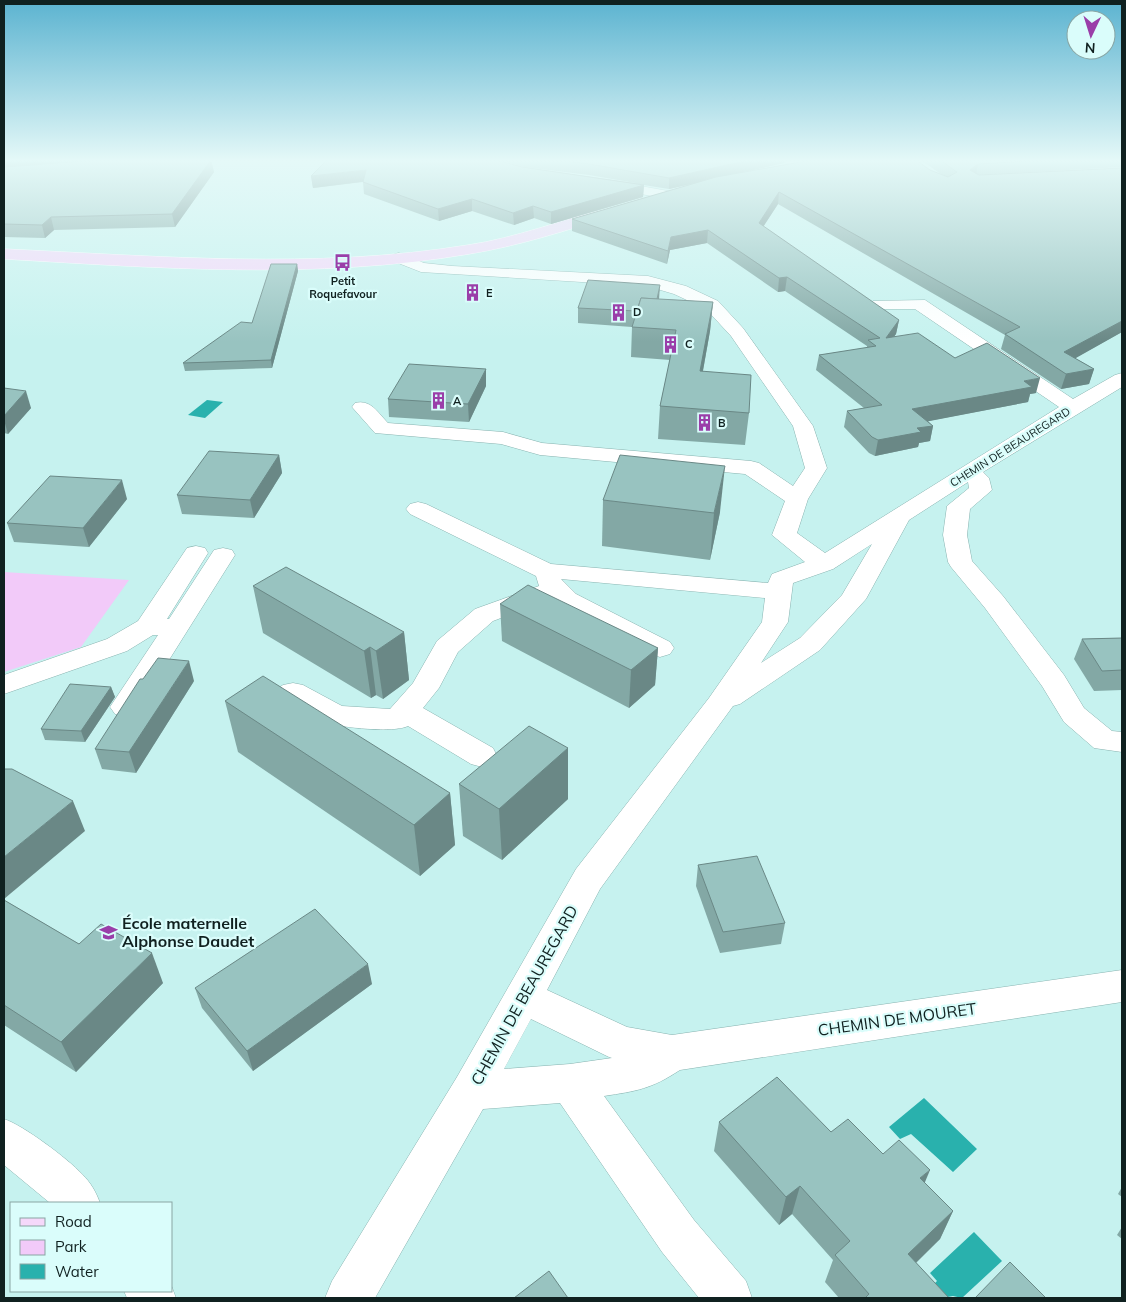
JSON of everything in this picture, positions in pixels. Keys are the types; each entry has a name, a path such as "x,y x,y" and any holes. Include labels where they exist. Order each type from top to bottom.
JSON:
{"main road":[{"path":"6,261 290,265 399,258 507,243 582,221"}],"street":[{"path":"399,258 421,266 452,270 648,281 680,290 712,305 737,332 803,426 816,468 797,499 784,535 824,564"},
{"path":"879,305 919,304 1073,408"},
{"name":"CHEMIN DE BEAUREGARD","path":"349,1298 471,1091 588,879 719,705 775,622 781,579 824,564 967,473 1122,379"},
{"path":"362,407 382,429 503,438 540,449 648,457 751,468 797,499"},
{"path":"967,473 978,478 981,490 959,506 955,535 960,562 994,602 1054,682 1074,715 1105,741 1122,742"},
{"path":"418,509 551,581 660,648"},
{"name":"CHEMIN DE BEAUREGARD","path":"719,705 810,644 816,638 853,599 899,516"},
{"path":"4,685 117,645 148,627 196,553"},
{"path":"108,731 223,555"},
{"path":"252,721 293,692 336,715 398,720 404,710 424,688 447,647 484,615 551,581 556,571 779,592"},
{"path":"148,627 177,627"},
{"path":"404,710 482,756"},
{"name":"CHEMIN DE MOURET","path":"672,1053 1122,986"},
{"path":"524,997 623,1044 672,1053"},
{"path":"471,1091 570,1083 644,1071 672,1053"},
{"path":"570,1083 678,1236 729,1298"},
{"path":"4,1139 66,1188 77,1202"}],"green space":[{"path":"4,572 129,580 81,647 4,672"}],"water":[{"path":"207,400 223,402 205,418 188,415"},
{"path":"924,1098 977,1149 953,1172 911,1134 900,1139 889,1127"},
{"path":"974,1232 1002,1261 962,1298 953,1296 942,1298 932,1286 937,1281 930,1273"}],"building":[{"path":"4,221 47,221 42,225 4,224"},
{"path":"577,221 760,221 759,223 899,320 886,338 918,333 955,358 987,343 1040,378 1024,381 1032,387 912,409 933,426 917,428 921,432 878,440 872,437 847,411 882,405 819,355 876,346 868,340 880,338 787,277 779,278 708,230 671,237 668,251"},
{"path":"830,221 1122,221 1122,321 1064,352 1094,369 1066,374 1005,334 1020,327"},
{"path":"271,264 297,264 271,360 183,363 241,322 252,323"},
{"path":"588,280 660,285 657,299 641,298 637,311 578,308"},
{"path":"641,298 713,302 700,371 751,375 749,413 660,406 676,330 632,327"},
{"path":"409,364 486,369 468,404 388,399"},
{"path":"4,388 26,391 4,416"},
{"path":"209,451 279,455 250,500 177,495"},
{"path":"620,455 725,466 714,513 603,500"},
{"path":"50,476 122,480 83,528 7,523"},
{"path":"286,567 404,632 376,651 370,647 364,651 253,586"},
{"path":"528,585 658,648 631,670 500,604"},
{"path":"1122,638 1122,670 1102,671 1082,639"},
{"path":"158,658 189,661 129,752 95,749 140,679 143,679"},
{"path":"263,676 450,793 414,825 225,701"},
{"path":"70,684 111,687 81,731 41,729"},
{"path":"529,726 568,748 499,809 459,784"},
{"path":"4,769 12,769 73,801 4,857"},
{"path":"757,856 785,923 723,932 698,865"},
{"path":"4,900 79,944 101,924 152,953 61,1042 4,1005"},
{"path":"315,909 368,964 247,1051 195,988"},
{"path":"777,1077 831,1132 848,1119 883,1154 899,1140 930,1170 920,1178 953,1211 908,1254 949,1298 865,1298 869,1294 835,1255 850,1241 800,1186 786,1197 719,1122"},
{"path":"1010,1262 1046,1298 975,1298"},
{"path":"549,1271 568,1298 514,1298"}],"place":[{"name":"Petit Roquefavour","path":"343,263"},
{"name":"E","path":"472,293"},
{"name":"D","path":"619,312"},
{"name":"C","path":"671,344"},
{"name":"A","path":"439,401"},
{"name":"B","path":"704,423"},
{"name":"École maternelle Alphonse Daudet","path":"108,932"}]}
